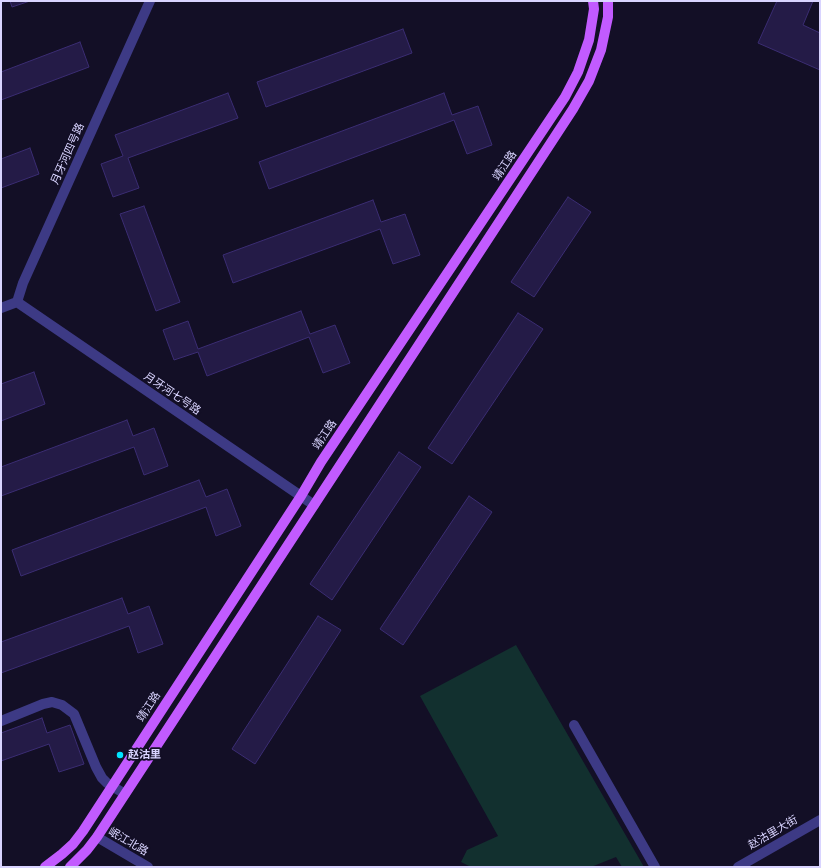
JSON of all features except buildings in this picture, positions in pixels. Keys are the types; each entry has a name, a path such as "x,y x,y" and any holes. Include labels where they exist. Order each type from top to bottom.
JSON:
{"main road":[{"name":"靖江路","path":"46,867 73,844 83,831 301,496 321,462 565,97 578,72 590,40 594,1"},
{"path":"70,867 87,850 97,837 573,109 589,81 601,50 608,17 608,1"}],"street":[{"name":"月牙河四号路","path":"17,302 23,283 150,1"},
{"path":"1,308 17,302"},
{"name":"月牙河七号路","path":"17,302 314,505"},
{"path":"1,721 43,704 52,702 62,706 74,714 102,778 106,783 125,794"},
{"path":"574,725 655,867"},
{"name":"赵沽里大街","path":"738,867 820,820"},
{"name":"岷江北路","path":"97,837 148,867"}],"green space":[{"path":"516,645 644,867 622,867 616,857 591,867 471,867 461,862 467,850 498,836 420,696"}],"place":[{"name":"赵沽里","path":"120,755"}]}
